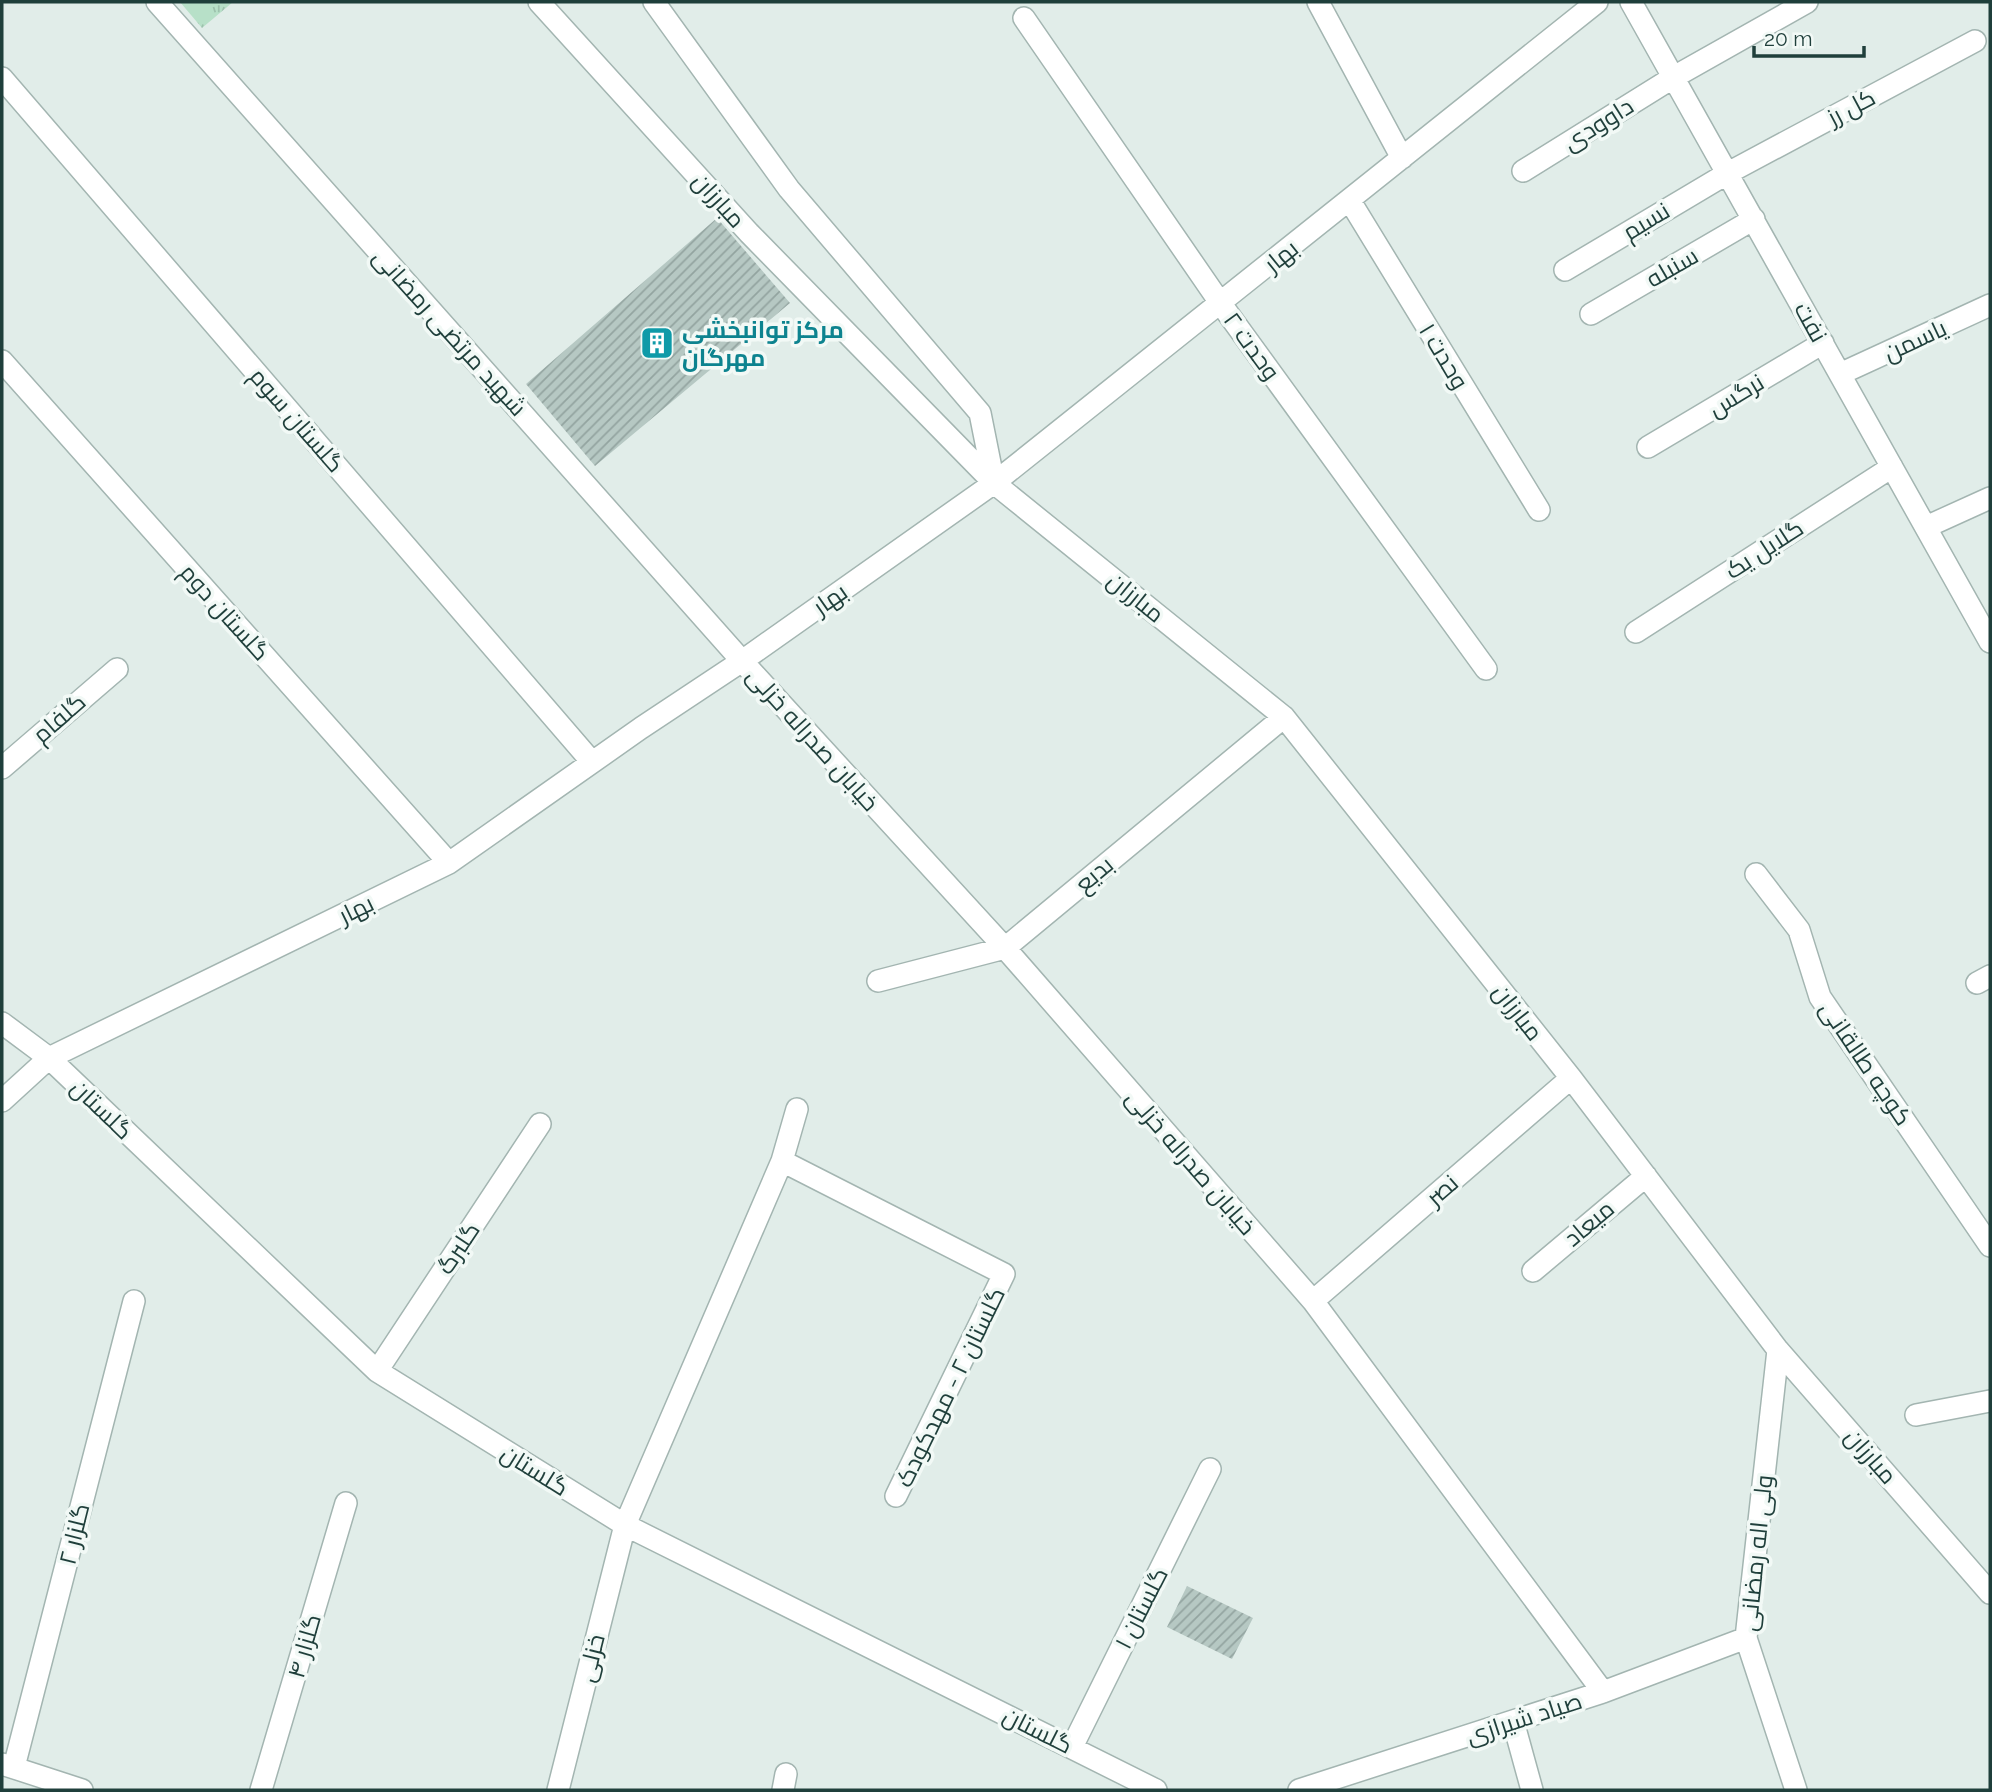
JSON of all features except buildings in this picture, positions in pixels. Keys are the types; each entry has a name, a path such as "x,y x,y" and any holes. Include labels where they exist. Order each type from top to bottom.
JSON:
{"street":[{"name":"شهید مرتضی رمضانی","path":"157,2 743,662"},
{"name":"مبارزان","path":"538,2 749,233 994,483 1284,717 1571,1078 1778,1350 1990,1593"},
{"path":"654,2 789,190 980,413 994,483"},
{"path":"1318,2 1402,158"},
{"name":"بهار","path":"2,1101 49,1058 449,863 592,762 743,662 994,483 1597,2"},
{"name":"نفت","path":"1631,2 1990,642"},
{"name":"داوودی","path":"1523,171 1674,77 1807,2"},
{"name":"وحدت ۲","path":"1024,18 1221,304 1486,669"},
{"name":"کل رز","path":"1728,173 1975,41"},
{"name":"گلستان سوم","path":"2,78 592,762"},
{"name":"نسیم","path":"1565,270 1728,173"},
{"name":"وحدت ۱","path":"1350,201 1539,510"},
{"name":"سنبله","path":"1591,314 1754,219"},
{"name":"یاسمن","path":"1840,374 1990,305"},
{"name":"نرگس","path":"1648,447 1823,343"},
{"name":"گلستان دوم","path":"2,361 449,863"},
{"name":"گلایل یک","path":"1636,632 1892,467"},
{"path":"1926,527 1990,498"},
{"name":"خیابان صدراله خزلی","path":"743,662 1005,948 1312,1301 1603,1692"},
{"name":"گلفام","path":"2,768 117,669"},
{"name":"بدیع","path":"878,981 1005,948 1284,717"},
{"name":"کوچه طالقانی","path":"1756,874 1798,930 1820,997 1990,1246"},
{"name":"گلستان","path":"2,1023 49,1058 377,1371 625,1525 1156,1790"},
{"name":"نصر","path":"1312,1301 1571,1078"},
{"path":"625,1525 782,1161 797,1109"},
{"name":"گلبرگ","path":"377,1371 540,1124"},
{"name":"گلستان ۲ - مهدکودک","path":"782,1161 1004,1274 896,1496"},
{"name":"میعاد","path":"1533,1270 1646,1176"},
{"name":"گلزار ۲","path":"8,1766 134,1301"},
{"name":"ولی اله رمضانی","path":"1778,1350 1746,1638 1796,1790"},
{"path":"1916,1415 1990,1401"},
{"name":"گلستان ۱","path":"1072,1747 1210,1469"},
{"name":"گلزار ۴","path":"261,1790 346,1503"},
{"name":"خزلی","path":"558,1790 625,1525"},
{"name":"صیاد شیرازی","path":"1300,1790 1603,1692 1746,1638"},
{"path":"1514,1721 1532,1790"},
{"path":"8,1766 74,1789"}],"green space":[{"path":"180,2 233,2 202,28"}],"place":[{"name":"مرکز توانبخشی مهرگان","path":"657,343"}]}
